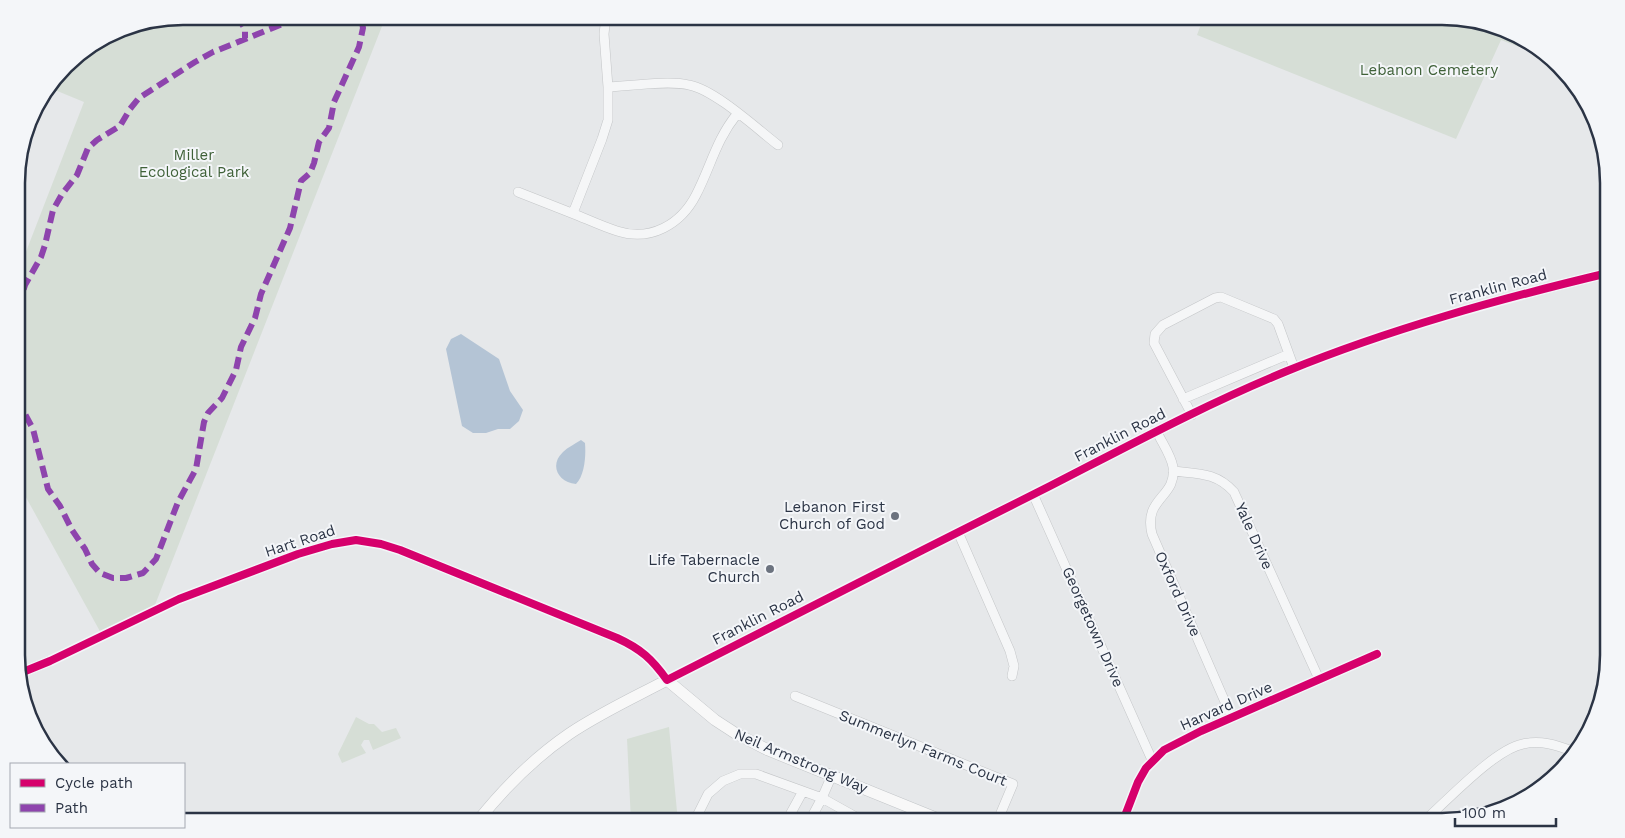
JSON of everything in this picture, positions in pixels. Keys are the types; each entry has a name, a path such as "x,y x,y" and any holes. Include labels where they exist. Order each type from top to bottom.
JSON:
{"main road":[{"name":"Neil Armstrong Way","path":"668,680 714,720 735,733 768,750 924,813"},
{"name":"Franklin Road","path":"485,813 504,790 552,746 583,725 668,680"}],"street":[{"path":"572,213 607,125 609,110 605,25"},
{"path":"608,87 664,84 690,85 713,95 778,145"},
{"path":"518,192 618,231 628,234 648,234 672,224 690,206 718,141 737,114"},
{"name":"Franklin Road","path":"668,680 1240,391 1294,368 1387,334 1600,275"},
{"path":"1192,415 1154,343 1155,334 1163,324 1215,298 1221,297 1274,319 1278,324 1294,368"},
{"path":"1183,399 1289,354"},
{"path":"1157,432 1171,460 1173,471"},
{"name":"Yale Drive","path":"1173,471 1206,474 1215,477 1224,482 1234,492 1319,679"},
{"name":"Oxford Drive","path":"1173,471 1170,486 1152,510 1150,525 1154,539 1232,718"},
{"name":"Georgetown Drive","path":"1033,494 1152,760"},
{"path":"958,532 1010,650 1014,666 1012,676"},
{"name":"Hart Road","path":"26,671 179,599 298,554 332,544 356,540 381,544 400,550 617,638 644,652 668,680"},
{"name":"Harvard Drive","path":"1126,813 1138,782 1152,760 1176,743 1377,654"},
{"name":"Summerlyn Farms Court","path":"795,696 1013,784 1001,813"},
{"path":"1433,813 1496,757 1513,747 1532,742 1547,743 1568,750"},
{"path":"698,813 708,794 722,781 740,774 756,774 822,798 849,813"},
{"path":"814,813 832,775"},
{"path":"791,813 803,791"}],"green space":[{"name":"Miller Ecological Park","path":"183,25 382,25 153,610 102,635 25,495 25,254 84,102 56,90 79,64 104,46 142,30 162,26"},
{"name":"Lebanon Cemetery","path":"1201,25 1442,25 1463,26 1493,33 1525,49 1501,40 1456,139 1197,35"},
{"path":"356,717 369,724 374,724 382,732 396,728 401,738 373,750 369,740 364,740 361,745 366,753 342,763 338,754"},
{"path":"669,727 677,813 631,813 627,739"}],"water":[{"path":"461,334 499,359 510,391 523,410 519,421 510,429 473,433 462,426 446,349 451,339"},
{"path":"581,440 585,443 583,470 576,484 570,483 564,480 557,472 557,462 565,450"}],"marked path":[{"path":"243,25 245,29 245,38"},
{"path":"25,285 41,257 53,210 62,194 77,175 88,148 120,126 139,98 195,62 213,52 280,25"},
{"path":"25,414 33,429 48,489 60,506 92,564 100,573 113,578 126,578 143,573 156,559 178,502 196,469 204,422 208,413 222,398 236,370 241,347 255,318 261,294 290,228 301,181 310,173 319,142 329,128 334,102 359,47 362,25"}],"cycle path":[{"path":"26,671 179,599 298,554 332,544 356,540 381,544 400,550 617,638 645,655 667,680 1227,397 1287,371 1405,328 1526,293 1600,275"},
{"path":"1126,813 1138,782 1146,768 1164,750 1201,731 1377,654"}],"place":[{"name":"Lebanon First Church of God","path":"895,516"},
{"name":"Life Tabernacle Church","path":"770,569"}]}
